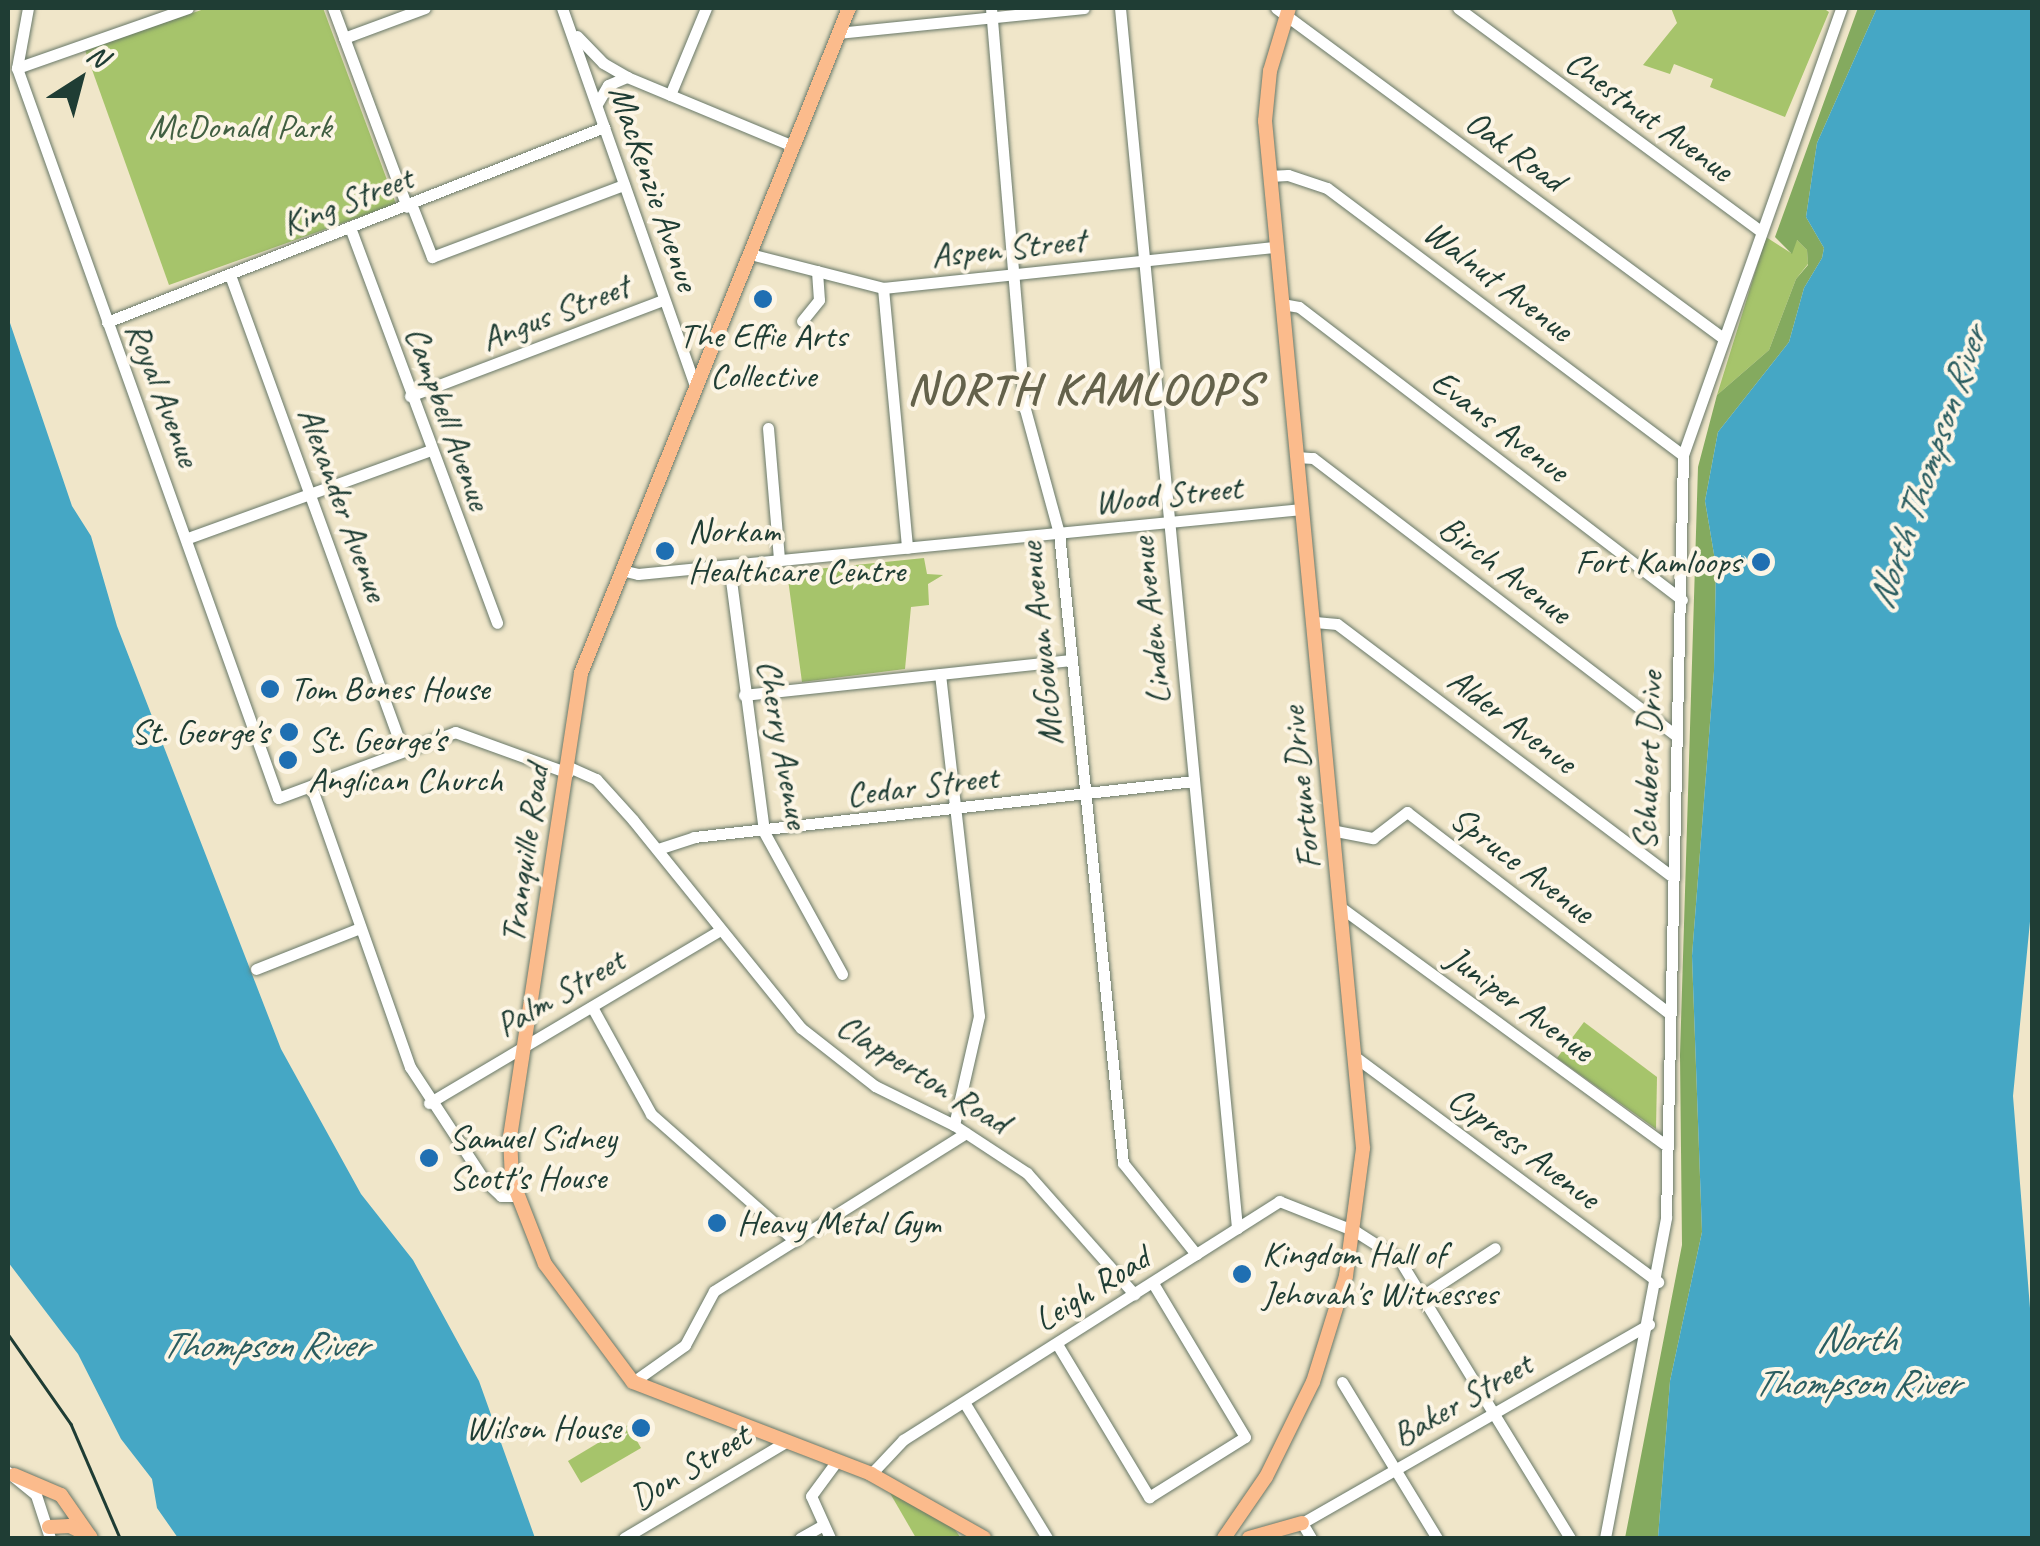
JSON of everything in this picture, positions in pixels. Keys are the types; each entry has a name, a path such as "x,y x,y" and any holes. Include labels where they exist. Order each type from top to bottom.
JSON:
{"main road":[{"name":"Tranquille Road","path":"633,1382 544,1264 514,1196 510,1136 582,672 849,8"},
{"name":"Fortune Drive","path":"1224,1538 1266,1477 1313,1382 1355,1231 1363,1148 1358,1058 1269,176 1266,96 1284,10"},
{"path":"633,1382 871,1474 984,1538"},
{"path":"11,1473 61,1495 91,1538"},
{"path":"947,1514 966,1538"},
{"path":"1249,1538 1302,1524"},
{"path":"49,1535 70,1526 91,1538"}],"street":[{"name":"Royal Avenue","path":"28,8 17,68 278,798"},
{"path":"17,68 188,8"},
{"path":"334,8 432,257 624,186"},
{"path":"344,38 425,8"},
{"path":"670,95 706,8"},
{"path":"838,33 989,12 1084,8"},
{"name":"Linden Avenue","path":"1120,8 1237,1228"},
{"name":"Chestnut Avenue","path":"1458,8 1760,232"},
{"name":"Schubert Drive","path":"1605,1538 1658,1282 1684,455 1838,9"},
{"name":"Oak Road","path":"1284,10 1722,338"},
{"name":"McGowan Avenue","path":"989,12 1025,409 1060,533 1124,1163 1196,1254"},
{"path":"564,14 586,49 627,76 793,146"},
{"name":"MacKenzie Avenue","path":"564,14 695,385"},
{"path":"597,104 608,86 627,76"},
{"name":"King Street","path":"106,322 410,207 604,127"},
{"name":"Walnut Avenue","path":"1269,176 1288,175 1327,188 1684,455"},
{"name":"Campbell Avenue","path":"350,230 428,451 496,623"},
{"name":"Aspen Street","path":"750,254 882,288 1276,248"},
{"path":"802,321 819,300 817,272"},
{"name":"Alexander Avenue","path":"230,276 403,751"},
{"path":"882,288 907,548"},
{"name":"Angus Street","path":"410,396 662,300"},
{"name":"Evans Avenue","path":"1282,304 1299,307 1682,600"},
{"path":"768,428 779,560"},
{"path":"188,538 428,451"},
{"name":"Birch Avenue","path":"1297,458 1313,458 1676,736"},
{"name":"Wood Street","path":"621,570 638,574 728,566 1302,509"},
{"name":"Cherry Avenue","path":"728,566 764,832 842,974"},
{"name":"Alder Avenue","path":"1315,622 1337,624 1671,876"},
{"path":"744,695 1070,660"},
{"path":"940,674 979,1016 954,1125"},
{"name":"Clapperton Road","path":"278,798 455,732 596,780 658,850 766,992 836,1061 954,1125 1027,1173 1134,1294"},
{"name":"Cedar Street","path":"658,850 694,837 1194,782"},
{"path":"311,786 360,928 428,1104 485,1181 501,1196 514,1196"},
{"name":"Spruce Avenue","path":"1336,831 1373,838 1391,830 1408,812 1668,1012"},
{"name":"Juniper Avenue","path":"1343,909 1665,1144"},
{"path":"256,969 360,928"},
{"name":"Palm Street","path":"428,1104 719,931"},
{"path":"592,1006 651,1114 795,1241"},
{"name":"Cypress Avenue","path":"1358,1058 1658,1282"},
{"path":"633,1382 685,1344 714,1292 966,1133"},
{"name":"Leigh Road","path":"871,1474 904,1440 1279,1201 1355,1231"},
{"path":"1355,1231 1400,1259 1570,1538"},
{"path":"1422,1296 1494,1248"},
{"path":"1057,1344 1149,1497 1245,1437 1152,1283"},
{"name":"Baker Street","path":"1302,1524 1649,1324"},
{"path":"1342,1382 1437,1538"},
{"path":"964,1402 1047,1538"},
{"name":"Don Street","path":"624,1538 784,1443"},
{"path":"830,1538 811,1496 836,1462"},
{"path":"11,1473 36,1496 49,1535"},
{"path":"1302,1524 1311,1538"},
{"path":"800,1538 822,1525"}],"green space":[{"name":"McDonald Park","path":"207,8 323,8 396,204 169,285 85,50"},
{"path":"1671,8 1823,8 1829,12 1785,117 1710,87 1713,79 1674,64 1670,74 1643,65 1677,23"},
{"path":"1858,8 1877,8 1817,143 1806,217 1824,248 1822,258 1804,288 1789,342 1718,432 1705,501 1716,566 1714,671 1692,956 1702,1232 1670,1381 1658,1538 1625,1538 1682,1245 1680,1055 1698,467 1717,395 1769,350 1796,279 1808,265 1807,250 1797,240 1792,254 1775,237"},
{"path":"1766,237 1791,253 1796,239 1807,250 1808,264 1796,279 1769,350 1717,395"},
{"path":"924,558 927,574 943,575 928,584 929,605 911,607 905,669 802,682 787,572"},
{"path":"1584,1022 1657,1077 1656,1129 1557,1058"},
{"path":"628,1425 641,1448 581,1483 568,1461"},
{"path":"887,1488 947,1519 961,1538 916,1538"}],"water":[{"name":"North Thompson River","path":"1877,8 2032,8 2032,901 2013,1096 2032,1333 2032,1538 1658,1538 1670,1381 1702,1232 1692,956 1714,671 1716,566 1705,501 1718,432 1789,342 1804,288 1822,258 1824,248 1806,217 1817,143"},
{"name":"Thompson River","path":"8,317 72,506 91,536 117,626 281,1049 361,1194 413,1260 479,1381 535,1538 178,1538 157,1508 152,1479 121,1439 78,1354 8,1262"}],"railway":[{"path":"629,108 633,103"},
{"path":"8,1334 71,1424 120,1538"}],"place":[{"name":"The Effie Arts Collective","path":"763,299"},
{"name":"Norkam Healthcare Centre","path":"665,551"},
{"name":"Fort Kamloops","path":"1761,562"},
{"name":"Tom Bones House","path":"270,689"},
{"name":"St. George's","path":"289,732"},
{"name":"St. George's Anglican Church","path":"288,760"},
{"name":"Samuel Sidney Scott's House","path":"429,1158"},
{"name":"Heavy Metal Gym","path":"717,1223"},
{"name":"Kingdom Hall of Jehovah's Witnesses","path":"1242,1274"},
{"name":"Wilson House","path":"641,1428"}],"district":[{"name":"NORTH KAMLOOPS","path":"1084,389"}]}
